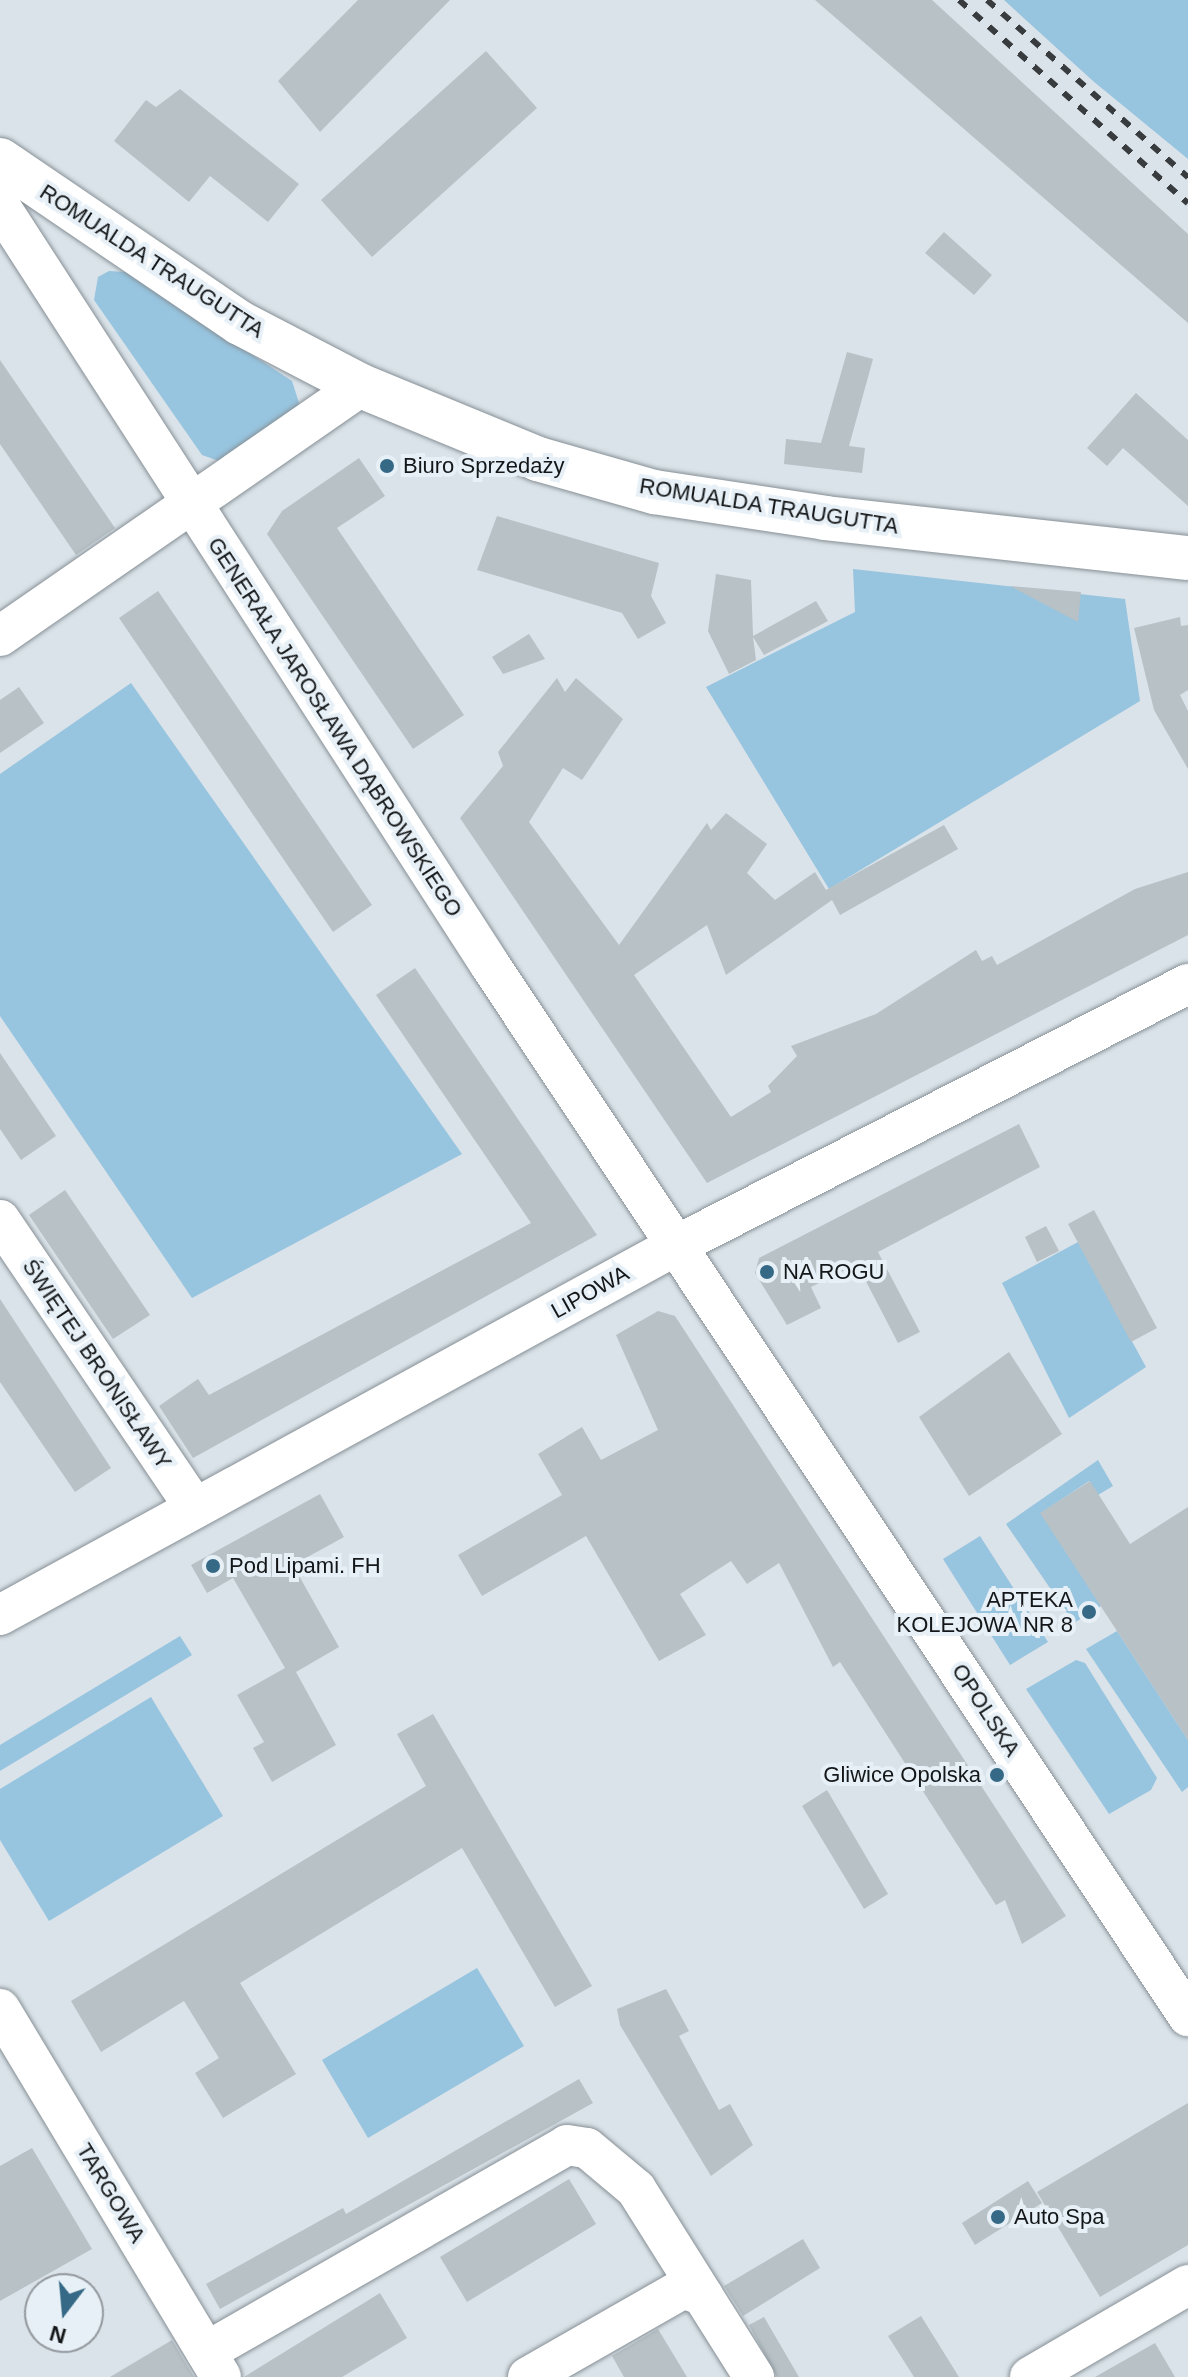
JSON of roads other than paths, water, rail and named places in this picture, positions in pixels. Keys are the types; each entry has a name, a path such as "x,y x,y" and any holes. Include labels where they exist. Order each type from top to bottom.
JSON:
{"main road":[{"name":"ROMUALDA TRAUGUTTA","path":"0,160 240,323 361,386 538,459 654,492 1188,558"}],"street":[{"name":"GENERAŁA JAROSŁAWA DĄBROWSKIEGO","path":"0,206 191,505 677,1245"},
{"path":"0,636 361,386"},
{"name":"LIPOWA","path":"0,1615 677,1245 1188,984"},
{"name":"ŚWIĘTEJ BRONISŁAWY","path":"0,1220 195,1508"},
{"name":"OPOLSKA","path":"677,1245 1188,2016"},
{"name":"TARGOWA","path":"0,2009 214,2364"},
{"path":"214,2364 567,2145 587,2148 636,2189 754,2377"},
{"path":"1030,2377 1188,2285"},
{"path":"528,2377 668,2293 684,2288 703,2296"}],"railway":[{"path":"959,0 1188,203"},
{"path":"987,0 1188,177"}],"place":[{"name":"Biuro Sprzedaży","path":"387,466"},
{"name":"NA ROGU","path":"767,1272"},
{"name":"Pod Lipami. FH","path":"213,1566"},
{"name":"APTEKA KOLEJOWA NR 8","path":"1089,1612"},
{"name":"Gliwice Opolska","path":"997,1775"},
{"name":"Auto Spa","path":"998,2217"}]}
